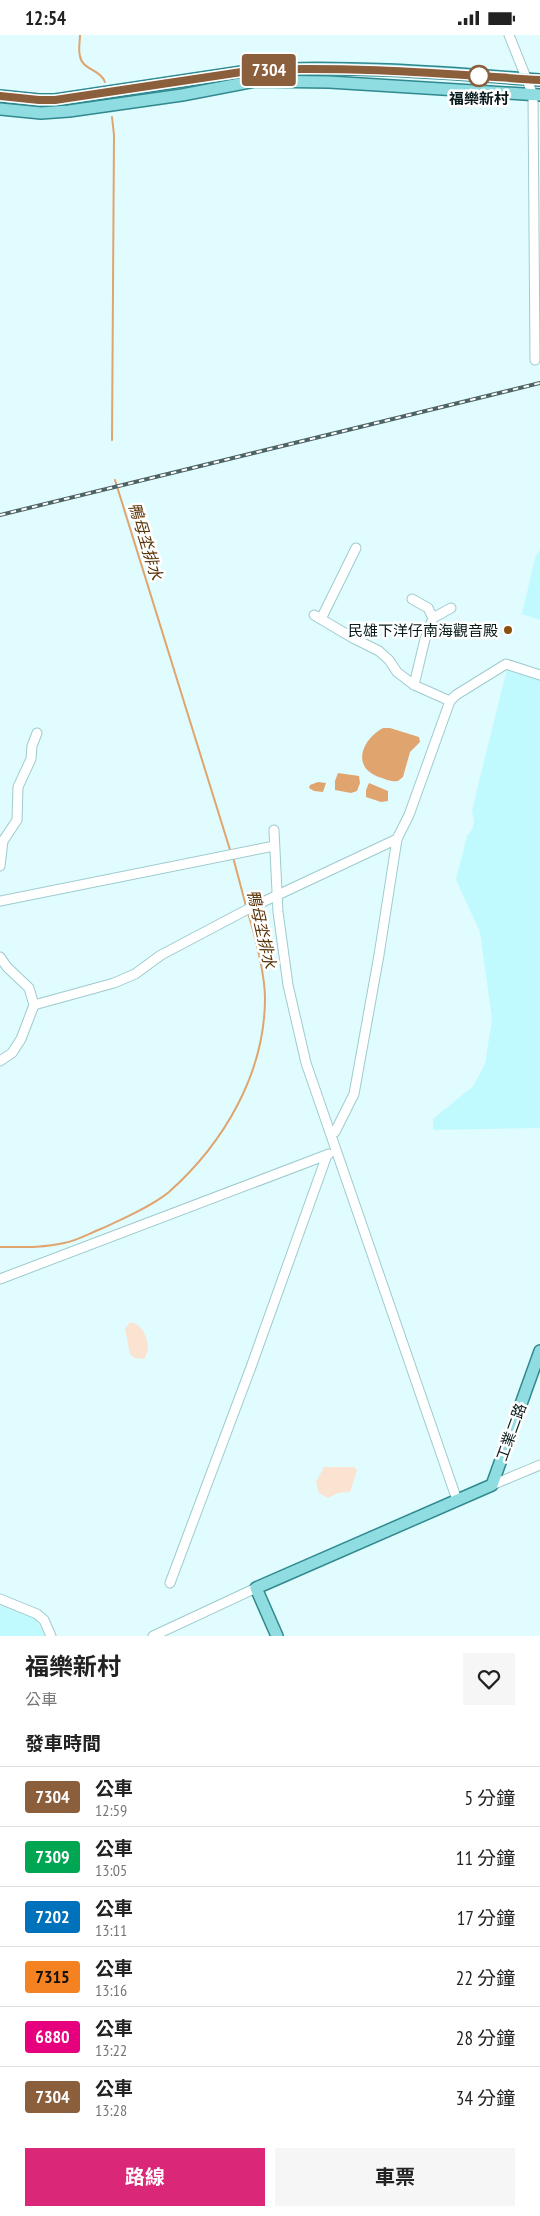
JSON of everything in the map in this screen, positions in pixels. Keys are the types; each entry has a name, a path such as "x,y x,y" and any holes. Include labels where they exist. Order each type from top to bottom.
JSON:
{"main road":[{"path":"0,95 55,100 255,70 280,69 330,68 534,80"},
{"path":"0,109 41,113 107,105 256,81 329,82 537,95"},
{"name":"工業二路","path":"492,1485 540,1351"},
{"path":"277,1636 256,1588 492,1485"}],"street":[{"path":"509,35 512,46 534,80 537,95 535,360"},
{"path":"356,549 318,617 379,651 397,672 414,685 450,701"},
{"path":"412,599 428,608 434,617"},
{"path":"414,685 425,639 434,617 451,608"},
{"path":"335,1132 354,1094 379,955 397,839 409,815 450,701 456,695 506,664 540,675"},
{"path":"0,866 2,839 17,820 18,787 30,759 37,733"},
{"path":"274,830 277,895 288,985 306,1063 457,1500"},
{"path":"34,1005 114,983 135,973 161,955 250,908 397,839"},
{"path":"0,901 274,846"},
{"path":"0,957 7,967 29,988 34,1005 21,1039 12,1053 0,1061"},
{"path":"0,1279 337,1151"},
{"path":"170,1583 251,1367 327,1155"},
{"path":"492,1485 540,1465"},
{"path":"153,1636 256,1588"},
{"path":"0,1599 37,1614 44,1620 51,1636"}],"shaded area":[{"path":"540,549 540,620 522,614 535,558"},
{"path":"509,661 540,669 540,1128 433,1130 433,1119 473,1086 485,1064 492,1019 480,932 456,880 467,836 472,830 474,822 472,810"},
{"path":"383,728 390,728 419,737 420,742 410,752 403,777 398,781 388,780 372,774 363,762 362,754 364,747"},
{"path":"338,773 359,776 360,783 357,791 351,793 335,790 335,781"},
{"path":"318,782 326,783 323,792 314,791 309,788 310,785"},
{"path":"369,783 388,791 388,801 381,802 366,797"},
{"path":"130,1322 139,1326 146,1337 148,1351 144,1359 134,1358 130,1354 125,1329"},
{"path":"324,1467 354,1467 357,1470 350,1492 338,1493 328,1498 319,1493 316,1482"},
{"path":"0,1606 36,1619 45,1636 0,1636"}],"waterway":[{"name":"鴨母坔排水","path":"80,35 79,51 81,61 99,74 105,82"},
{"name":"鴨母坔排水","path":"112,117 114,135 112,440"},
{"name":"鴨母坔排水","path":"115,480 231,853"},
{"name":"鴨母坔排水","path":"233,857 246,906"},
{"name":"鴨母坔排水","path":"0,1247 56,1245 84,1237 119,1221 169,1192 207,1152 224,1129 238,1105 258,1053 263,1026 265,998 263,978 248,913"}],"railway":[{"path":"0,515 540,383"}],"bus line":[{"name":"7304","path":"0,96 55,100 255,70 280,69 330,68 540,80"}],"place":[{"name":"福樂新村","path":"479,76"},
{"name":"民雄下洋仔南海觀音殿","path":"508,630"}]}
